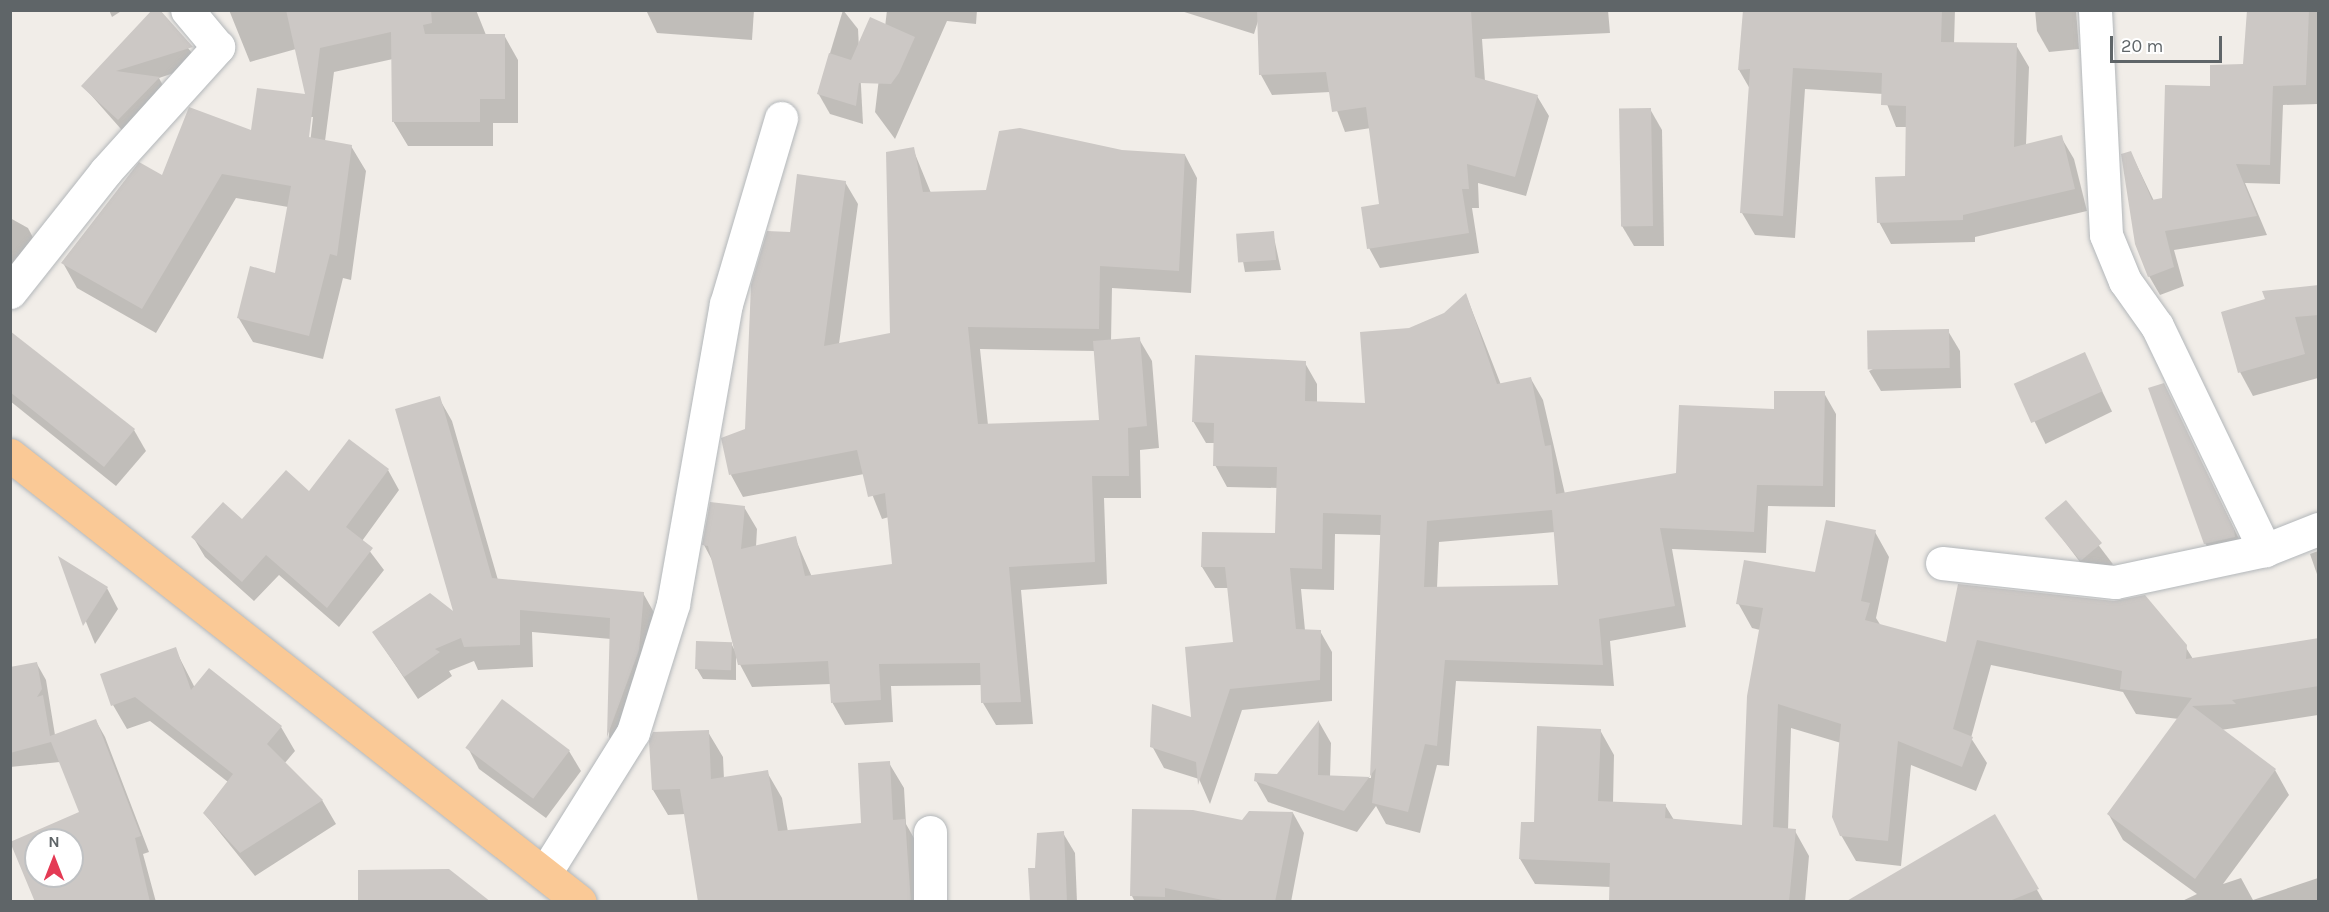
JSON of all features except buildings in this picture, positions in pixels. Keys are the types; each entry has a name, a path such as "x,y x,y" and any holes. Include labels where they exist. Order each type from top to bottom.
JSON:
{"highway":[{"path":"10,455 580,902"}],"street":[{"path":"10,292 105,172 218,46 187,10"},
{"path":"2095,10 2106,235 2126,281 2157,326 2265,550"},
{"path":"545,873 633,732 673,604 726,304 781,118"},
{"path":"1942,563 2115,582 2265,550 2319,529"},
{"path":"930,832 930,902"}]}
